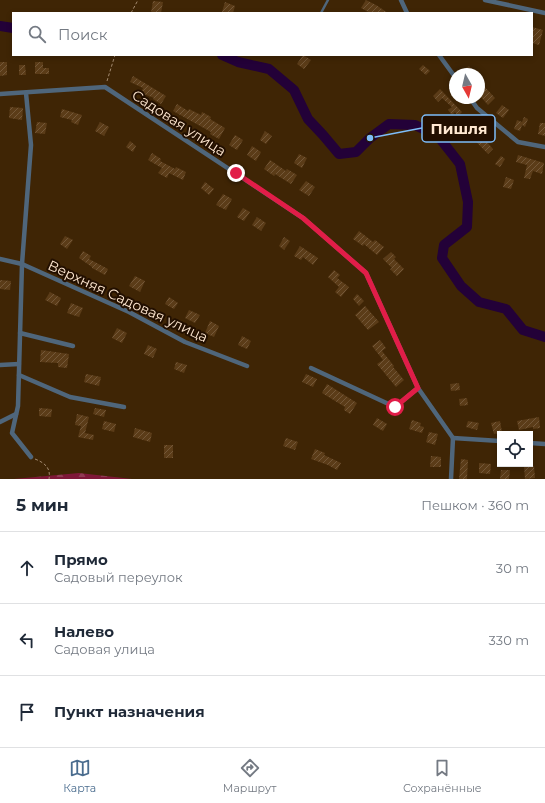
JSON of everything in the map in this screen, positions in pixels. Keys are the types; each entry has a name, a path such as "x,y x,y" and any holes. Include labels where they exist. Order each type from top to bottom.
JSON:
{"street":[{"path":"402,0 407,12"},
{"path":"485,0 545,13"},
{"path":"440,56 449,69"},
{"path":"0,94 104,87"},
{"name":"Садовая улица","path":"104,87 303,218 366,273 418,388 453,438"},
{"path":"26,93 31,145 22,264 18,406 12,433 31,457"},
{"path":"474,104 518,142 545,148"},
{"name":"Верхняя Садовая улица","path":"0,260 22,264 129,312 185,342 246,366"},
{"path":"20,333 73,346"},
{"path":"0,365 19,364"},
{"path":"311,368 395,407 418,388"},
{"path":"19,375 70,397 124,407"},
{"path":"0,422 16,414"},
{"path":"450,479 453,438 497,441"},
{"path":"533,443 545,444"}],"lane":[{"path":"321,12 328,0"}],"path":[{"path":"132,12 138,0"},
{"path":"104,87 115,56"},
{"path":"31,457 44,462 50,473 49,479"}],"green space":[{"path":"79,473 132,479 14,479"}],"building":[{"path":"366,0 386,12 368,12 361,8"},
{"path":"153,1 163,2 161,12 151,12"},
{"path":"225,2 235,6 233,12 222,12"},
{"path":"533,27 543,30 539,45 533,43"},
{"path":"302,56 311,60 304,69 297,64"},
{"path":"0,62 7,62 7,75 0,76"},
{"path":"35,62 43,62 43,68 49,68 49,74 35,74"},
{"path":"19,65 25,65 26,75 19,75"},
{"path":"423,65 430,71 426,75 419,69"},
{"path":"133,76 166,96 161,104 153,99 154,98 141,93 143,88 130,82"},
{"path":"485,87 495,98 488,105 485,102"},
{"path":"440,89 449,98 449,104 454,104 462,112 458,116 455,112 452,115 448,110 452,107 442,98 438,102 433,96"},
{"path":"177,104 188,111 189,109 201,115 202,112 225,128 219,139 210,134 211,132 173,111"},
{"path":"502,105 509,110 503,118 496,113"},
{"path":"10,107 23,108 22,120 9,118"},
{"path":"62,109 82,115 78,125 71,122 72,120 60,117"},
{"path":"524,117 528,119 525,127 522,125 520,131 514,129 517,120 522,122"},
{"path":"469,121 493,149 488,154 462,127"},
{"path":"37,122 47,123 45,134 35,133"},
{"path":"100,122 109,127 104,136 95,131"},
{"path":"540,123 545,123 545,136 538,134"},
{"path":"265,131 272,136 266,144 260,140"},
{"path":"235,135 243,140 237,150 229,145"},
{"path":"130,141 136,146 133,152 126,147"},
{"path":"252,146 261,152 256,161 247,155"},
{"path":"152,153 161,159 160,161 175,169 176,167 186,172 183,180 169,173 167,178 158,173 162,168 148,160"},
{"path":"299,154 307,158 302,168 294,163"},
{"path":"518,155 544,163 542,174 533,171 530,179 524,178 527,165 516,162"},
{"path":"501,156 505,159 500,167 495,164"},
{"path":"270,160 286,171 287,169 297,175 291,184 275,174 274,176 264,169"},
{"path":"506,177 514,180 511,189 503,187"},
{"path":"306,181 315,187 309,196 299,190"},
{"path":"205,182 214,189 209,195 201,188"},
{"path":"223,194 232,199 226,210 216,205"},
{"path":"243,208 250,212 244,221 237,217"},
{"path":"257,217 266,223 261,231 252,225"},
{"path":"359,231 373,242 375,240 384,247 377,255 364,244 363,246 353,239"},
{"path":"65,236 73,240 67,249 60,244"},
{"path":"284,237 290,241 284,250 279,246"},
{"path":"300,246 318,258 313,265 303,257 301,260 294,256"},
{"path":"83,251 91,256 89,259 108,269 105,275 92,268 79,258"},
{"path":"391,252 396,257 394,259 404,269 397,276 390,269 392,268 383,259"},
{"path":"334,270 340,275 337,278 349,287 341,297 335,292 339,287 328,277"},
{"path":"135,276 145,281 140,292 129,286"},
{"path":"0,280 11,281 10,290 0,289"},
{"path":"50,292 61,298 57,306 45,300"},
{"path":"357,294 364,301 359,306 353,299"},
{"path":"169,297 178,303 174,309 165,304"},
{"path":"71,303 83,308 79,317 67,313"},
{"path":"365,306 379,322 368,330 355,315"},
{"path":"189,310 200,315 195,323 185,318"},
{"path":"210,321 219,326 214,337 205,333"},
{"path":"117,328 127,333 122,343 112,338"},
{"path":"242,336 251,341 247,349 238,345"},
{"path":"380,340 386,348 382,351 404,380 396,387 377,364 383,360 372,346"},
{"path":"148,345 157,349 153,358 144,354"},
{"path":"41,350 69,354 67,368 58,367 58,363 40,362"},
{"path":"176,362 187,365 184,373 174,369"},
{"path":"86,374 101,377 99,386 84,382"},
{"path":"306,374 317,379 313,387 302,382"},
{"path":"459,383 460,390 451,391 450,384"},
{"path":"327,384 357,403 350,414 344,410 345,407 322,393"},
{"path":"467,398 468,405 460,406 459,399"},
{"path":"39,408 52,409 51,417 39,416"},
{"path":"95,408 106,410 104,417 93,414"},
{"path":"77,414 89,417 85,433 94,435 93,440 78,437 81,426 75,425"},
{"path":"539,417 540,428 533,429 533,427 519,430 517,421"},
{"path":"377,418 387,424 383,431 373,425"},
{"path":"412,420 421,423 420,426 424,427 422,433 409,429"},
{"path":"104,421 116,424 114,432 102,429"},
{"path":"468,421 479,423 477,430 466,427"},
{"path":"500,421 502,431 497,431 497,433 494,434 491,423"},
{"path":"135,428 152,433 150,442 133,437"},
{"path":"429,432 438,434 435,445 426,442"},
{"path":"286,438 298,442 295,450 283,446"},
{"path":"164,445 173,445 173,458 164,458"},
{"path":"315,449 325,453 324,455 341,463 337,470 311,459"},
{"path":"431,456 441,457 441,467 430,467"},
{"path":"461,459 468,460 467,479 459,479"},
{"path":"479,463 491,464 490,474 479,473"},
{"path":"534,466 535,478 525,479 524,467"},
{"path":"501,470 510,470 509,479 500,479"}],"waterway":[{"path":"0,26 12,28"},
{"path":"224,56 238,62 269,69 294,90 308,119 339,154 356,152 370,138 389,124 415,125 438,136 460,164 468,202 467,227 444,245 442,258 461,286 479,302 506,309 523,330 545,337"}],"place":[{"name":"Пишля","path":"370,138"}],"route":[{"path":"236,173 303,218 366,273 418,388 395,407"}]}
